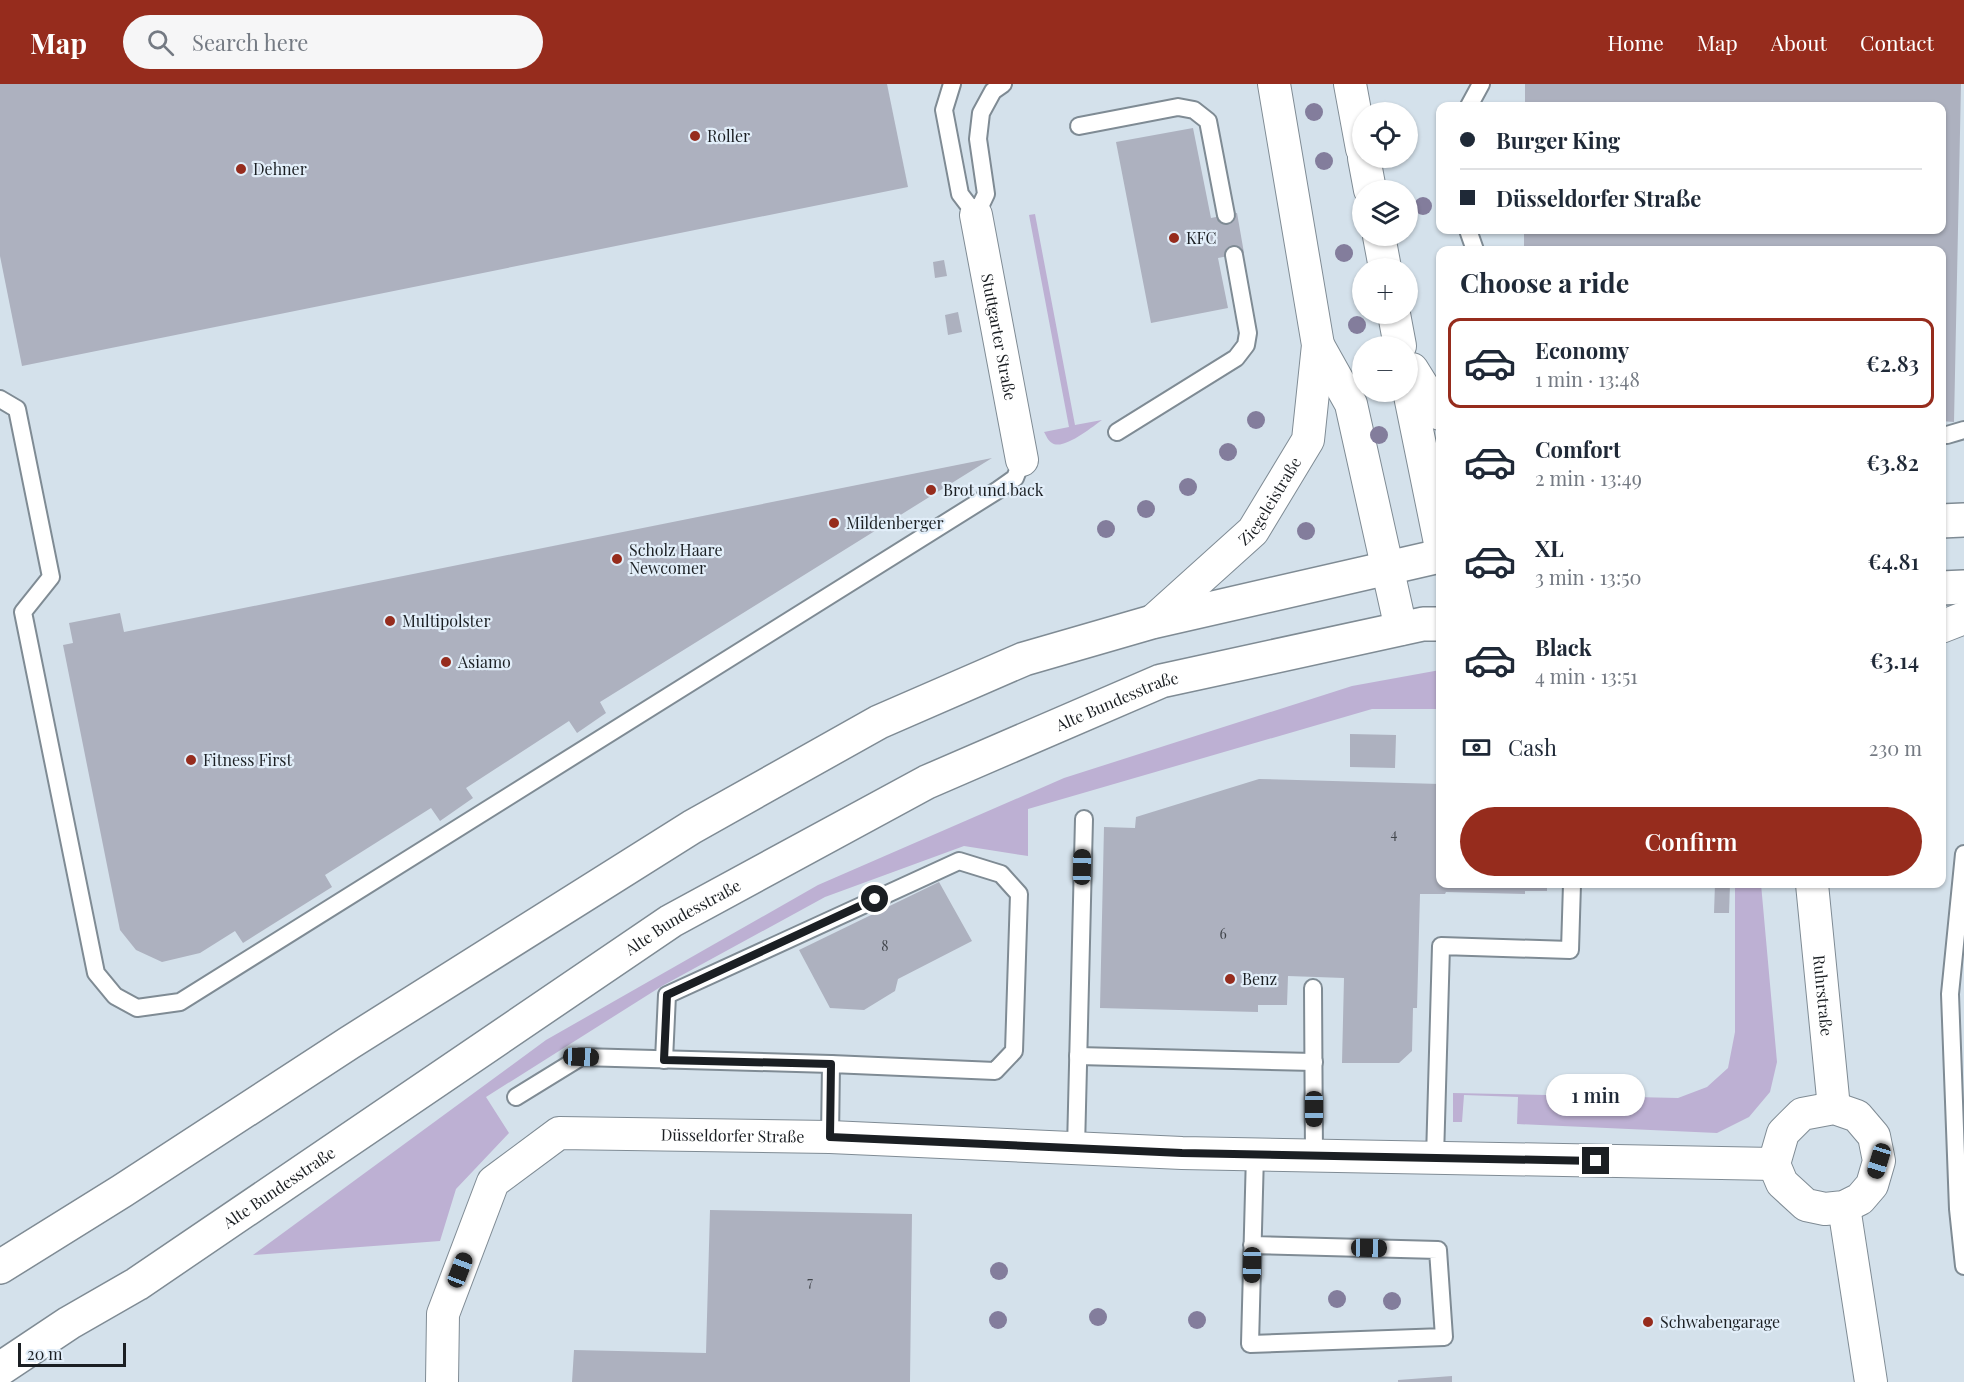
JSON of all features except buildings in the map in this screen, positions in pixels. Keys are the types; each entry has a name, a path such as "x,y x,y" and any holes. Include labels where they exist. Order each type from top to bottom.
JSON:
{"main road":[{"path":"1946,520 1964,520"},
{"path":"0,1267 692,827 879,722 1024,659 1152,622 1436,557"},
{"path":"1946,588 1964,587"},
{"name":"Alte Bundesstraße","path":"0,1370 69,1323 147,1277 671,921 927,782 1161,681 1423,624 1436,624"}],"street":[{"name":"Ziegeleistraße","path":"1152,622 1253,531 1308,440 1318,345 1274,84"},
{"path":"1350,84 1353,102"},
{"name":"Stuttgarter Straße","path":"976,215 1022,460"},
{"name":"Ziegeleistraße","path":"1318,345 1351,404 1401,629"},
{"path":"1418,379 1436,408"},
{"path":"1411,402 1436,523"},
{"path":"1946,625 1964,618"},
{"name":"Ruhrstraße","path":"1812,888 1834,1108"},
{"path":"1834,1108 1857,1116 1874,1136 1879,1161 1872,1185 1860,1198 1844,1207 1825,1209 1806,1205 1782,1183 1774,1164 1783,1132 1802,1114 1834,1108"},
{"name":"Düsseldorfer Straße","path":"442,1382 443,1314 493,1182 559,1133 830,1137 1314,1156 1774,1164"},
{"path":"1844,1207 1871,1382"}],"lane":[{"name":"Stuttgarter Straße","path":"952,84 944,110 960,194 976,215 986,194 978,139 981,113 993,91 1003,84"},
{"path":"1471,102 1481,84"},
{"path":"1079,126 1178,107 1194,110 1208,121 1226,215"},
{"path":"1117,432 1236,358 1246,345 1248,333 1234,255"},
{"path":"0,399 17,409 51,577 22,612 96,973 115,996 137,1008 180,1002 1015,478 1022,460"},
{"path":"1946,434 1964,430"},
{"path":"1076,1148 1084,819"},
{"path":"1964,854 1950,994 1958,1209 1964,1266"},
{"path":"516,1097 581,1057 664,1060 831,1064 995,1071 1014,1051 1019,894 1001,873 959,861 667,995 664,1060"},
{"path":"1436,1158 1441,946 1570,950 1572,888"},
{"path":"1313,988 1314,1156"},
{"path":"1078,1056 1314,1062"},
{"path":"830,1137 831,1064"},
{"path":"1252,1245 1438,1250 1444,1337 1250,1344 1252,1245 1255,1154"}],"shaded area":[{"path":"1035,214 1075,425 1102,420 1070,441 1057,445 1049,441 1044,432 1069,427 1029,215"},
{"path":"1436,671 1436,709 1372,709 1028,809 1028,856 964,846 825,897 662,986 486,1097 509,1133 456,1189 440,1241 253,1255 546,1040 818,885 1064,778 1352,686"},
{"path":"1735,888 1761,888 1777,1062 1770,1092 1749,1117 1717,1133 1517,1124 1518,1097 1464,1095 1462,1122 1453,1122 1453,1093 1678,1098 1707,1087 1728,1068 1735,1032"}],"place":[{"name":"Roller","path":"695,136"},
{"name":"Dehner","path":"241,169"},
{"name":"KFC","path":"1174,238"},
{"name":"Brot und back","path":"931,490"},
{"name":"Mildenberger","path":"834,523"},
{"name":"Scholz Haare Newcomer","path":"617,559"},
{"name":"Multipolster","path":"390,621"},
{"name":"Asiamo","path":"446,662"},
{"name":"Fitness First","path":"191,760"},
{"name":"Benz","path":"1230,979"},
{"name":"Schwabengarage","path":"1648,1322"}],"route":[{"path":"875,899 667,995 664,1060 831,1064 830,1137 1182,1153 1596,1161"}]}
